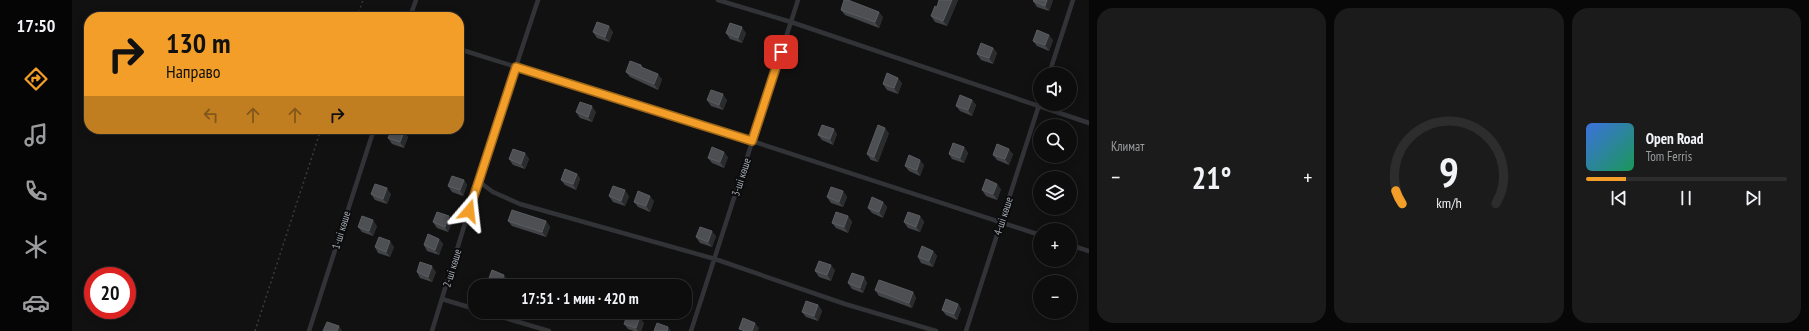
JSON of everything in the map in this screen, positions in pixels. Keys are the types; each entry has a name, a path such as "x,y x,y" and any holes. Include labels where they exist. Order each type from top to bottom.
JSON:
{"lane":[{"path":"412,12 416,0"},
{"name":"2-ші көше","path":"432,331 478,181 538,0"},
{"path":"718,0 791,22 1033,102"},
{"name":"3-ші көше","path":"691,331 798,0"},
{"path":"1051,67 1073,0"},
{"path":"464,51 752,141 1033,233"},
{"name":"4-ші көше","path":"966,331 1037,111"},
{"path":"1057,111 1089,123"},
{"name":"1-ші көше","path":"309,331 372,134"},
{"path":"478,181 493,192 520,204 715,259 845,304 936,331"},
{"path":"1077,247 1089,251"},
{"path":"442,299 468,307"},
{"path":"509,319 549,331"}],"path":[{"path":"359,12 363,0"},
{"path":"255,331 319,134"}],"building":[{"path":"844,0 848,0 879,12 875,22 841,10"},
{"path":"939,0 952,0 943,21 931,16 935,6 937,7"},
{"path":"1047,0 1045,6 1033,1"},
{"path":"597,22 609,26 605,37 593,32"},
{"path":"730,23 742,27 738,38 726,33"},
{"path":"1037,30 1049,35 1045,45 1033,41"},
{"path":"981,43 993,48 989,58 977,54"},
{"path":"630,61 658,74 654,84 626,72"},
{"path":"887,73 898,78 894,88 883,84"},
{"path":"711,90 723,94 719,105 707,100"},
{"path":"960,95 972,100 968,110 956,106"},
{"path":"580,102 592,106 588,117 576,112"},
{"path":"822,125 834,129 830,139 818,135"},
{"path":"878,125 885,128 874,157 867,154"},
{"path":"390,134 403,134 400,142 388,138"},
{"path":"953,143 964,147 960,158 949,154"},
{"path":"997,144 1009,149 1005,159 993,155"},
{"path":"712,147 724,152 720,162 708,158"},
{"path":"513,149 525,153 521,164 509,159"},
{"path":"909,155 920,160 917,170 905,166"},
{"path":"565,169 577,174 573,184 561,180"},
{"path":"452,176 464,180 460,190 448,186"},
{"path":"986,179 997,184 993,194 982,190"},
{"path":"375,184 387,188 383,199 371,194"},
{"path":"613,186 625,190 621,201 609,196"},
{"path":"831,187 843,191 839,202 827,197"},
{"path":"638,191 650,196 646,206 634,202"},
{"path":"872,197 883,202 879,212 868,208"},
{"path":"512,210 546,221 542,232 508,221"},
{"path":"437,212 449,216 445,227 433,222"},
{"path":"836,212 848,216 844,227 832,223"},
{"path":"908,212 920,216 916,227 904,222"},
{"path":"362,216 373,220 369,231 358,227"},
{"path":"700,227 712,231 708,242 696,237"},
{"path":"428,234 439,239 435,250 424,245"},
{"path":"379,237 390,241 386,252 375,247"},
{"path":"922,246 933,251 929,261 918,257"},
{"path":"819,261 831,265 827,275 815,271"},
{"path":"420,262 432,266 428,277 417,272"},
{"path":"492,270 504,275 502,279 489,279"},
{"path":"852,273 864,277 860,288 848,283"},
{"path":"879,280 913,292 909,303 875,290"},
{"path":"946,299 958,304 954,314 942,310"},
{"path":"806,301 818,305 814,316 802,312"},
{"path":"743,318 755,323 752,331 739,329"},
{"path":"626,319 639,319 636,328 624,324"},
{"path":"327,322 339,326 337,331 323,331"},
{"path":"657,323 668,327 667,331 654,331"}],"route":[{"path":"469,211 516,67 752,141 781,52"}]}
